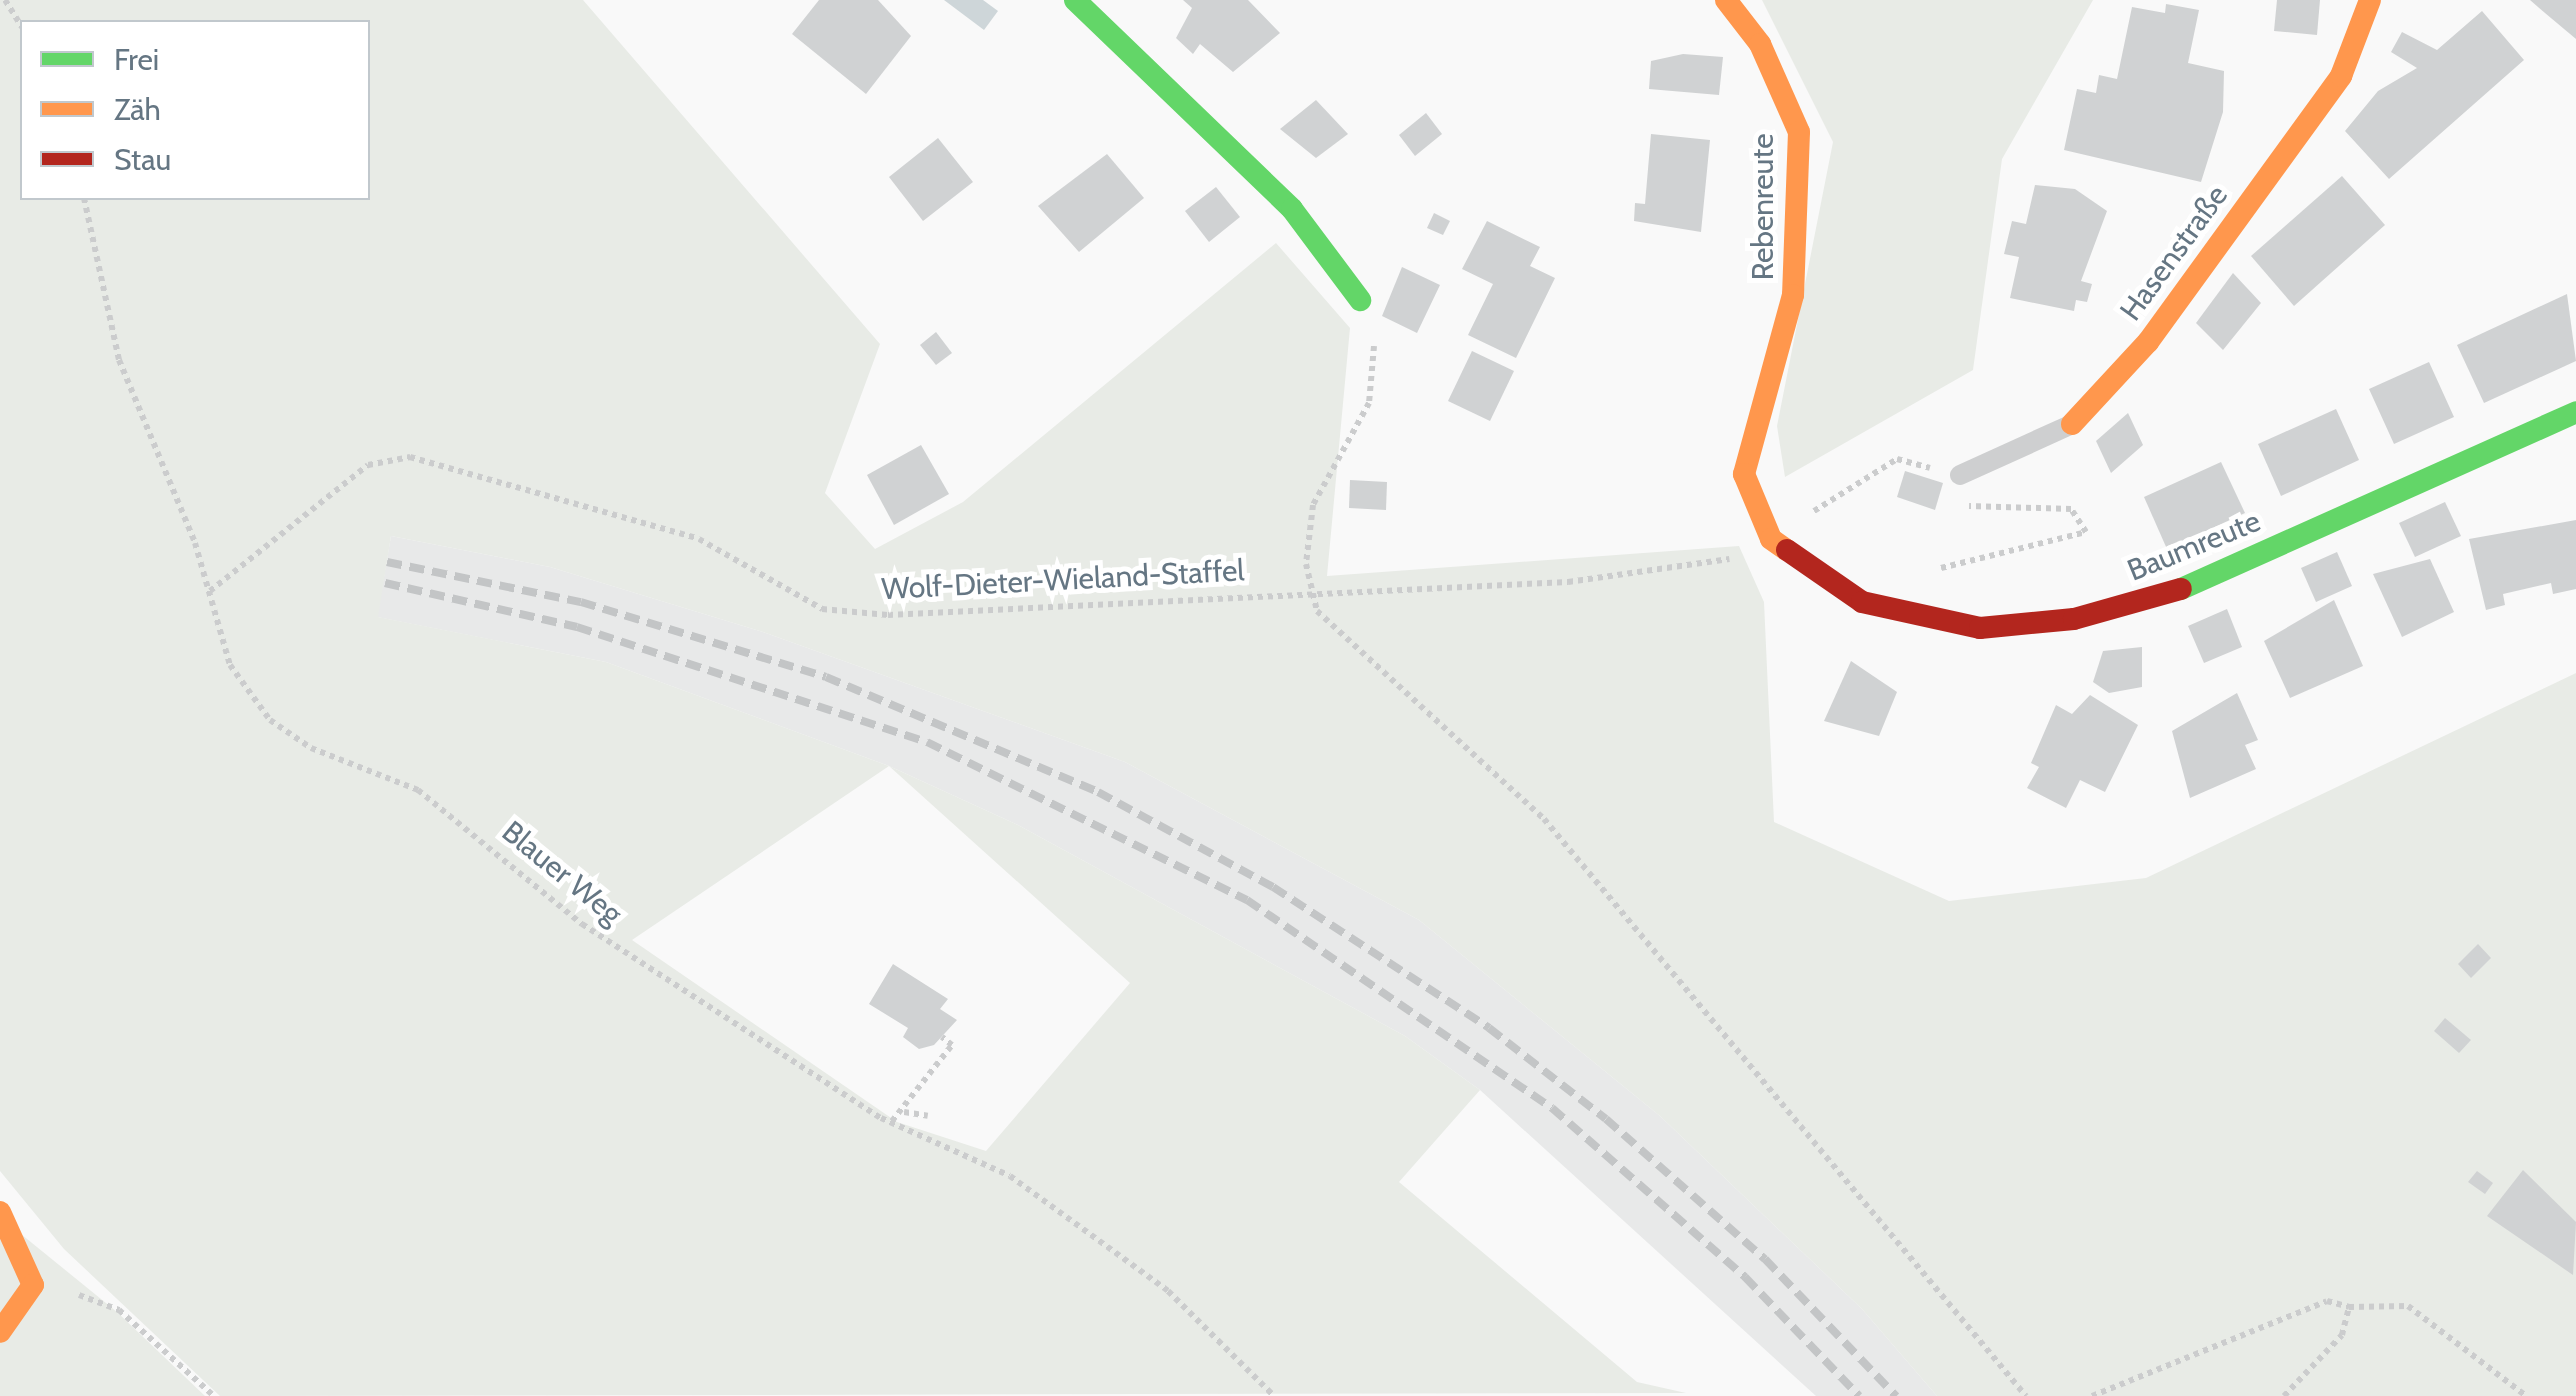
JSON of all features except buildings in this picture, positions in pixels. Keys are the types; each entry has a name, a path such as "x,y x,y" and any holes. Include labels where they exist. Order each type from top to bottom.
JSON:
{"street":[{"path":"1075,0 1292,209 1360,300"},
{"name":"Rebenreute","path":"1726,0 1760,44 1799,132 1794,295 1744,474 1771,539"},
{"name":"Hasenstraße","path":"2072,424 2148,342 2341,76 2370,0"},
{"name":"Baumreute","path":"1771,539 1862,602 1980,628 2074,619 2171,593 2576,412"},
{"path":"0,1212 33,1286 0,1332"}],"lane":[{"name":"Hasenstraße","path":"1960,475 2072,424"}],"path":[{"path":"5,0 20,24"},
{"name":"Blauer Weg","path":"84,200 119,360 210,591 230,665 270,720 311,748 418,790 582,924 881,1118 1010,1176 1168,1291 1274,1396"},
{"path":"1360,300 1376,368 1363,416 1313,505 1308,589 1351,646 1544,818 2026,1396"},
{"name":"Wolf-Dieter-Wieland-Staffel","path":"210,591 368,465 410,457 699,538 822,609 888,615 1308,589 1638,577 1719,564 1771,539 1897,459 1960,475"},
{"path":"1932,572 2086,532 2071,509 1973,508 1959,500 1960,475"},
{"path":"881,1118 897,1122 952,1045 942,1037"},
{"path":"904,1112 928,1116"},
{"path":"2092,1396 2326,1301 2349,1307 2408,1306 2526,1396"},
{"path":"2284,1396 2342,1335 2349,1307"},
{"path":"119,1310 214,1396"}],"shaded area":[{"path":"0,0 583,0 880,344 825,493 875,549 963,502 1276,243 1350,328 1327,576 1739,546 1764,602 1774,822 1949,901 2146,878 2576,673 2576,1396 1937,1396 1862,1309 1660,1116 1419,920 1125,762 763,632 550,567 391,536 378,617 606,662 889,766 1018,825 1405,1036 1480,1090 1399,1182 1637,1382 1686,1393 220,1396 64,1249 0,1171","holes":["889,766 1130,983 986,1151 897,1122 632,940"]},
{"path":"944,0 983,0 998,11 984,30"},
{"path":"1762,0 2093,0 2002,159 1973,370 1785,477 1777,426 1833,142"},
{"path":"391,536 550,567 763,632 1125,762 1419,920 1660,1116 1862,1309 1937,1396 1816,1396 1480,1090 1405,1036 1018,825 889,766 606,662 377,617"},
{"path":"0,1217 117,1312 205,1396 0,1396"}],"railway":[{"path":"387,562 581,602 826,677 1098,792 1273,887 1489,1028 1606,1119 1765,1259 1896,1396"},
{"path":"385,583 577,627 927,742 1247,900 1552,1108 1745,1277 1859,1396"}],"traffic: fast":[{"path":"1075,0 1292,209 1360,300"},
{"path":"2181,589 2576,412"}],"traffic: slow":[{"path":"1726,0 1760,44 1799,132 1793,295 1744,474 1771,539 1787,550"},
{"path":"2072,424 2148,342 2341,76 2370,0"},
{"path":"0,1212 33,1285 0,1332"}],"traffic: jam":[{"path":"1787,550 1862,602 1980,628 2074,619 2181,589"}]}
